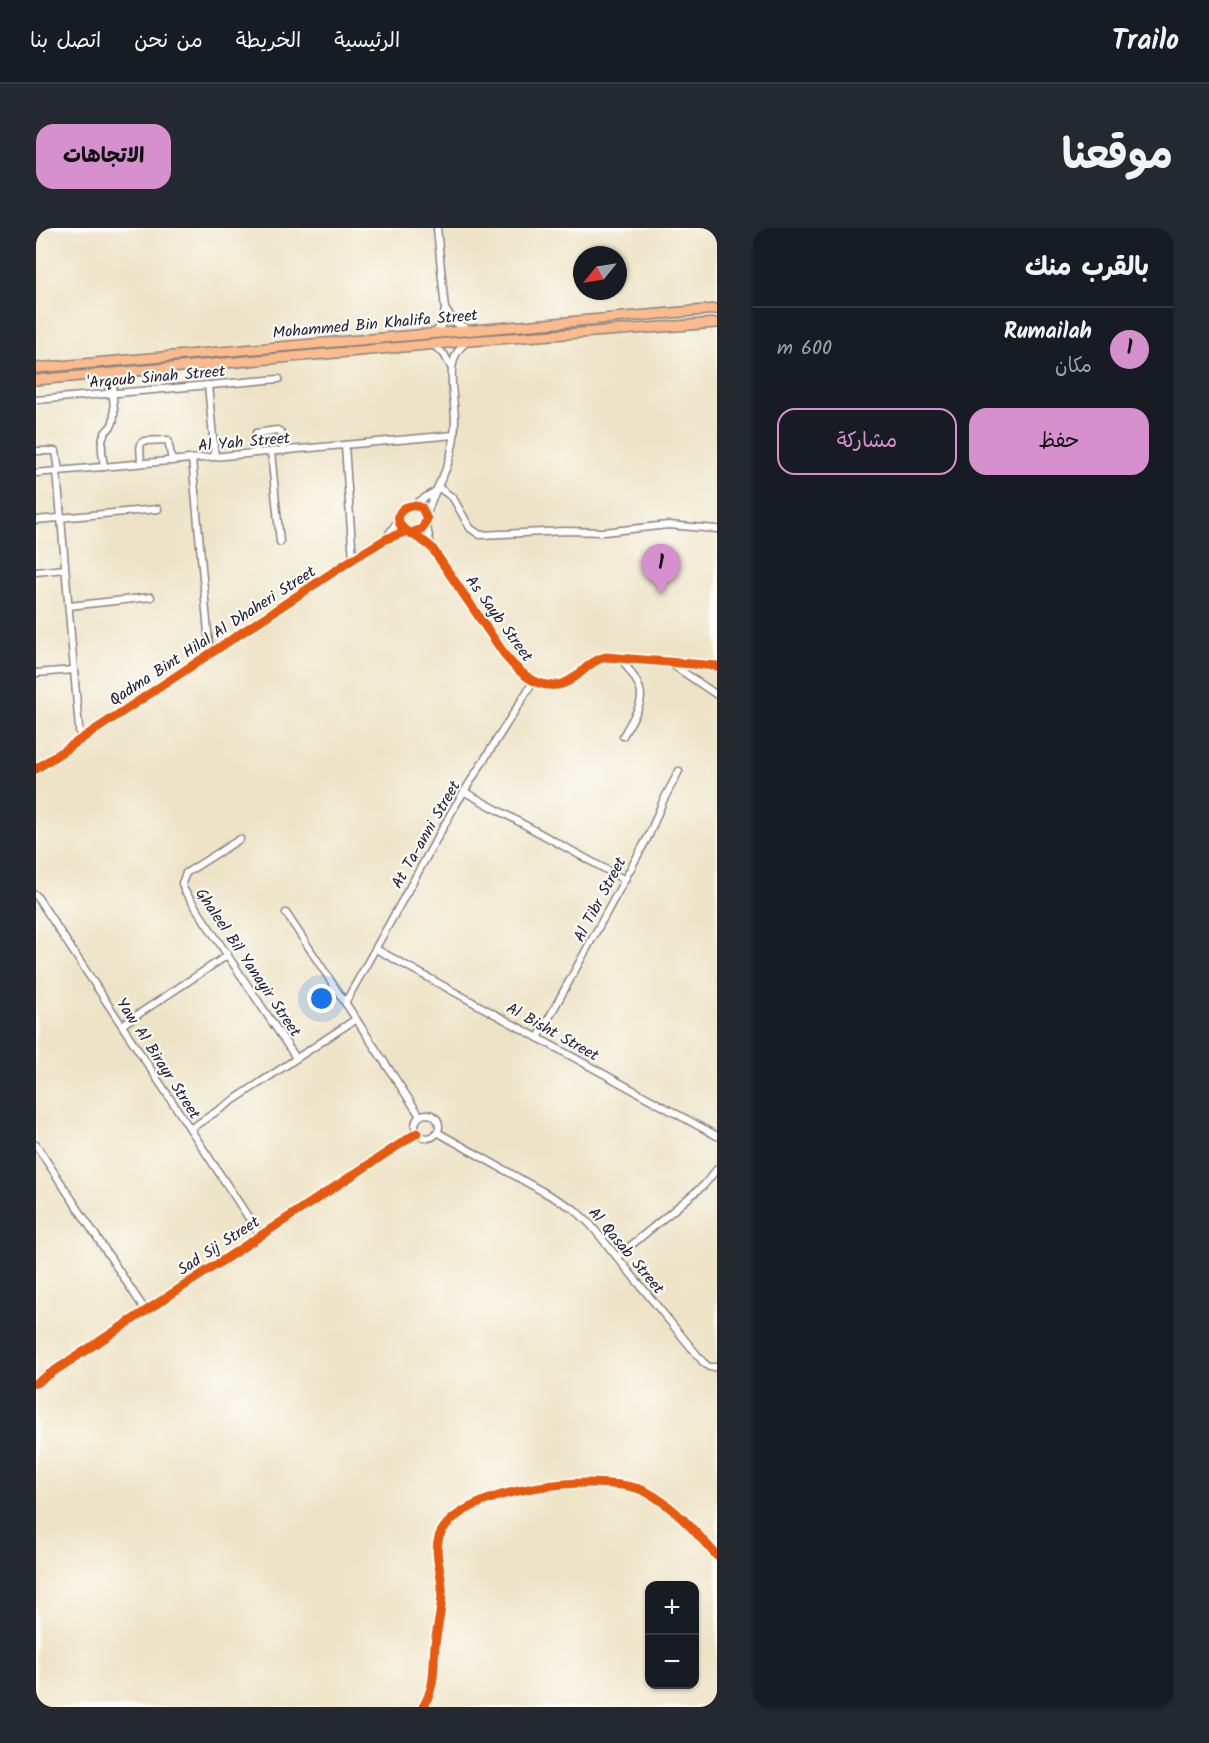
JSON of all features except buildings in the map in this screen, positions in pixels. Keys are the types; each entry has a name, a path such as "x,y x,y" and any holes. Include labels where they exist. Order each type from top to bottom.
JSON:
{"highway":[{"name":"Mohammed Bin Khalifa Street","path":"36,368 717,309"},
{"name":"Mohammed Bin Khalifa Street","path":"36,380 470,341 717,323"}],"street":[{"path":"435,333 442,325 446,309 437,228"},
{"path":"446,309 456,323 472,330"},
{"path":"437,488 423,500 403,509 399,519 403,528 409,532 419,531 426,520 448,464 455,420 452,367 459,349 470,341"},
{"path":"432,345 444,354 452,367"},
{"path":"111,394 115,381 124,372"},
{"path":"96,375 106,382 111,394 114,418 102,439 104,466"},
{"name":"'Arqoub Sinah Street","path":"36,400 279,379"},
{"path":"208,385 215,457"},
{"path":"256,453 255,433 277,430 282,434 284,451"},
{"name":"Al Yah Street","path":"36,473 454,435"},
{"path":"141,463 140,444 144,441 168,440 172,461"},
{"path":"345,446 353,559"},
{"path":"36,451 56,451 80,740"},
{"path":"271,452 280,542"},
{"path":"192,459 210,654"},
{"path":"437,488 453,498 471,528 480,535 565,531 604,532 668,525 717,529"},
{"path":"413,505 422,508 426,520"},
{"path":"36,520 158,509"},
{"name":"Qadma Bint Hilal Al Dhaheri Street","path":"386,539 399,519"},
{"name":"As Sayb Street","path":"426,520 432,548"},
{"name":"Qadma Bint Hilal Al Dhaheri Street","path":"36,769 353,559 386,539 409,532"},
{"name":"As Sayb Street","path":"409,532 432,548 507,658 519,672 533,682 549,686 569,681 598,659 606,657 717,666"},
{"path":"36,572 65,569"},
{"path":"69,606 152,597"},
{"path":"620,657 642,692 640,705 623,736"},
{"path":"667,661 717,695 713,704"},
{"path":"36,674 74,670"},
{"name":"At Ta-anni Street","path":"345,1003 419,869 533,682"},
{"name":"Al Tibr Street","path":"538,1038 649,835 679,771"},
{"path":"465,792 625,880"},
{"name":"Ghaleel Bil Yanayir Street","path":"240,839 190,870 183,877 182,883 187,895 296,1058"},
{"name":"Yaw Al Birayr Street","path":"36,895 260,1236"},
{"path":"286,913 420,1116"},
{"name":"Al Bisht Street","path":"376,949 717,1136"},
{"path":"122,1025 228,955"},
{"path":"189,1129 356,1019"},
{"path":"430,1114 436,1118 439,1125 437,1132 427,1138 417,1132 415,1122 420,1116 430,1114"},
{"name":"Sad Sij Street","path":"37,1380 417,1132"},
{"name":"Al Qasab Street","path":"437,1132 565,1202 590,1224 703,1362 709,1367 717,1367"},
{"path":"36,1145 39,1156 145,1310"},
{"path":"617,1257 704,1185 717,1169"},
{"path":"423,1707 431,1693 434,1680 435,1646 441,1605 442,1584 437,1552 438,1541 448,1523 473,1508 504,1495 537,1486 604,1484 627,1486 649,1493 663,1502 717,1556"}],"cycle path":[{"path":"411,533 422,529 427,519 422,508 417,506 408,507 401,512 399,516 401,526 432,548 507,658 521,672 538,683 547,685 565,683 593,663 606,657 717,666"},
{"path":"36,769 353,559 386,539 407,531"},
{"path":"36,1383 417,1133"},
{"path":"423,1707 432,1684 442,1602 437,1549 439,1537 451,1520 472,1506 531,1488 564,1484 622,1485 642,1490 662,1502 682,1519 717,1556"}],"place":[{"name":"Rumailah","path":"661,594"}]}
